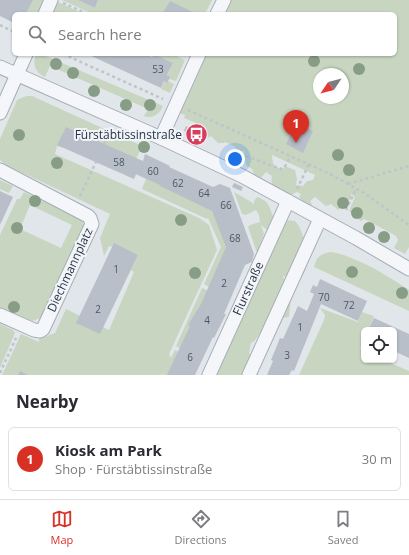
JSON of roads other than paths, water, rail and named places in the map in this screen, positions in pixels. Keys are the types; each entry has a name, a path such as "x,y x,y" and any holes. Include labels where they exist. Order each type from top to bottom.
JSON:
{"street":[{"path":"46,12 51,0"},
{"path":"218,12 224,0"},
{"path":"0,113 25,56"},
{"path":"161,138 197,56"},
{"path":"0,67 161,138 232,172 288,201 409,269"},
{"name":"Diechmannplatz","path":"0,170 88,216 92,224 43,329 40,331 34,330 0,315"},
{"name":"Flurstraße","path":"209,375 288,201"},
{"path":"250,375 320,219"}],"place":[{"name":"Fürstäbtissinstraße","path":"197,135"},
{"name":"Kiosk am Park","path":"296,143"}]}
